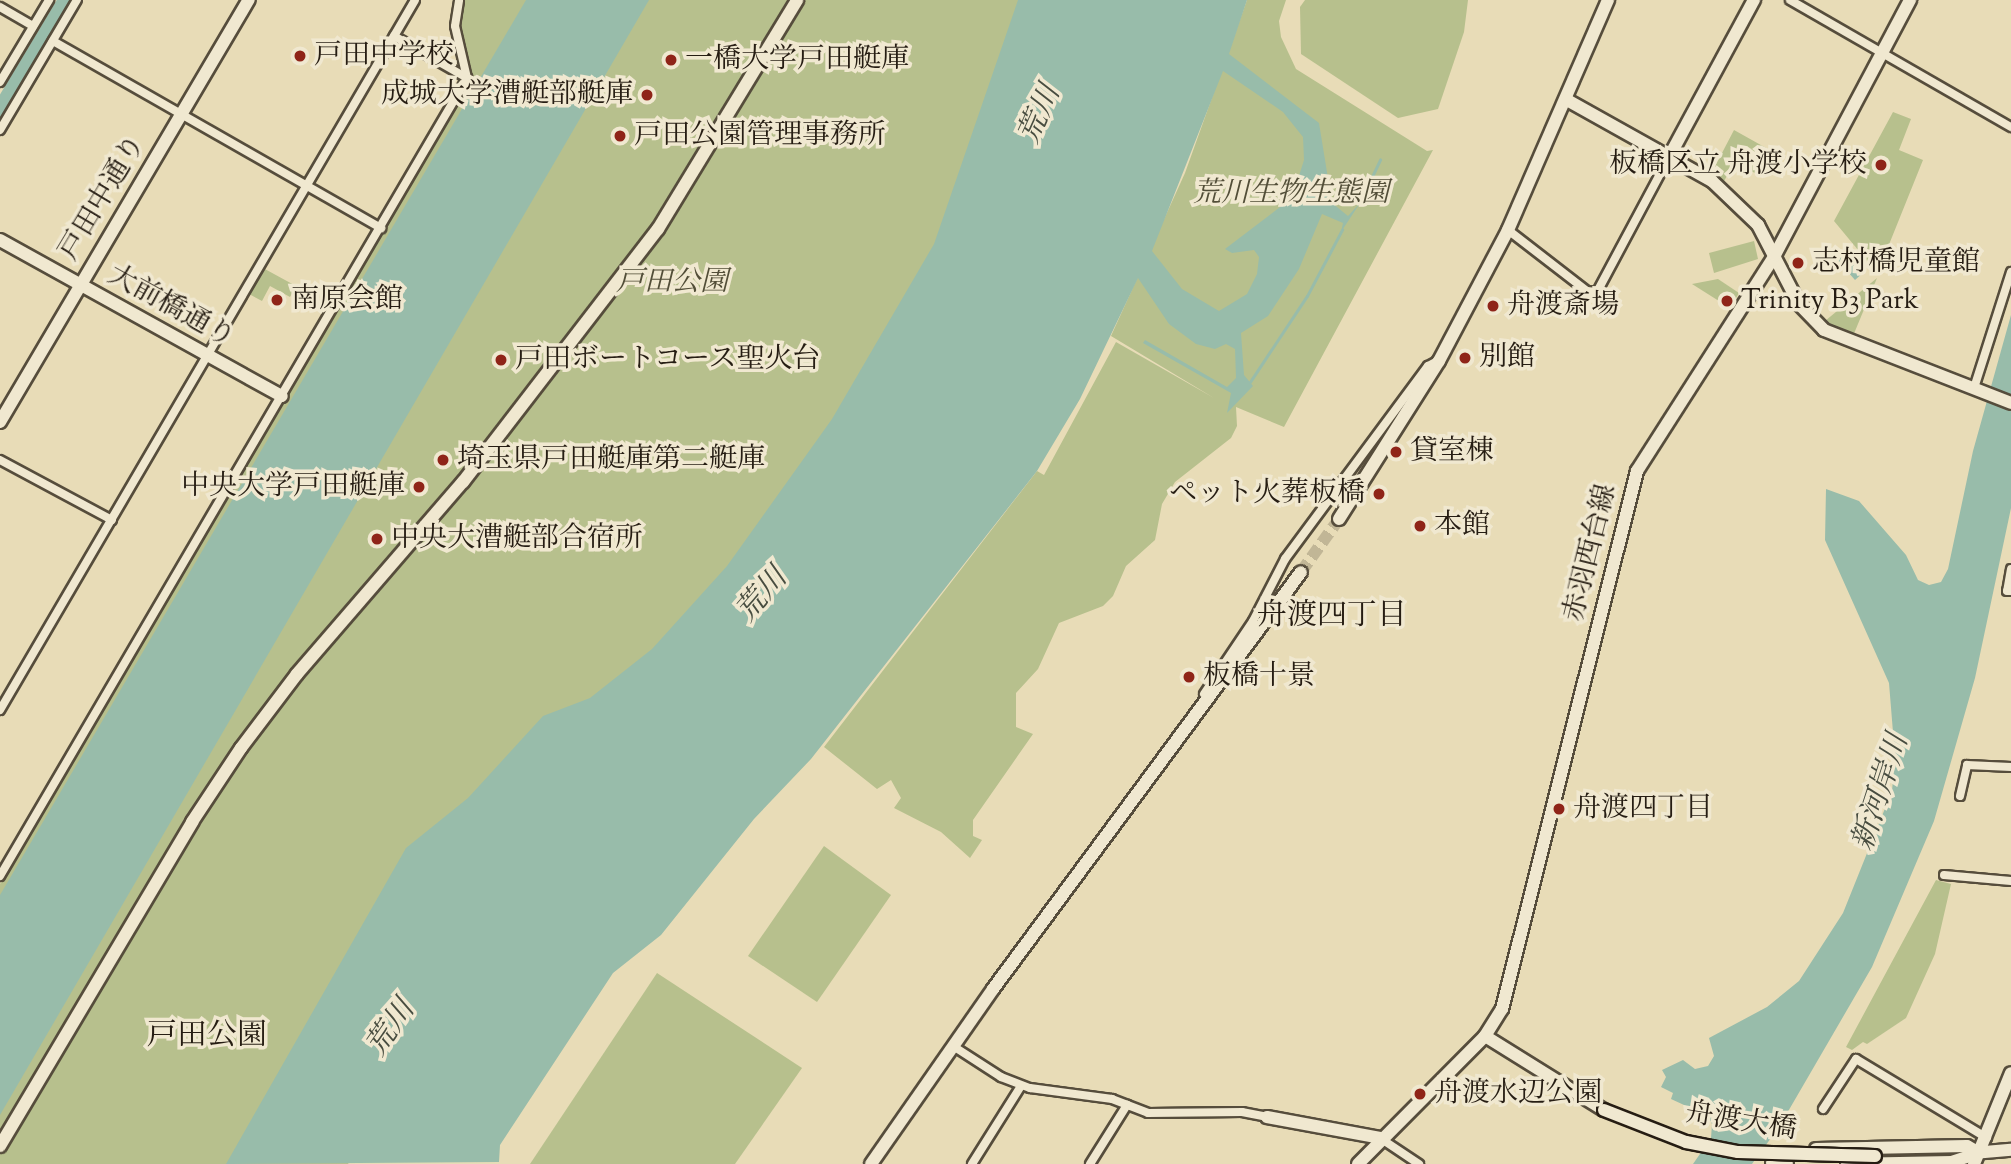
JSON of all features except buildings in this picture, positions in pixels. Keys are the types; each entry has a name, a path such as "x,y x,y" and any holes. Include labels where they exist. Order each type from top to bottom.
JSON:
{"street":[{"path":"0,82 49,0"},
{"path":"0,130 76,0"},
{"name":"戸田中通り","path":"0,422 248,0"},
{"path":"0,710 415,0"},
{"path":"0,876 3,865 282,396 467,78 455,26 459,0"},
{"path":"0,1146 191,822 240,748 297,674 463,482 657,229 797,0"},
{"path":"1339,519 1439,361 1508,230 1567,100 1608,0"},
{"path":"1508,230 1587,291 1597,292 1754,0"},
{"path":"1790,0 2011,127"},
{"name":"赤羽西台線","path":"1358,1164 1380,1138 1485,1036 1507,997 1634,478 1775,255 1910,0"},
{"path":"0,7 33,26"},
{"path":"394,36 467,78"},
{"path":"52,41 381,228"},
{"path":"1567,100 1712,181 1750,216 1775,255 1799,304 1824,330 2011,403"},
{"name":"大前橋通り","path":"0,240 282,396"},
{"path":"1976,389 2011,272"},
{"path":"1198,714 1202,698 1252,621 1285,559 1428,366 1439,361"},
{"path":"0,460 112,520"},
{"path":"2011,569 2007,591 2011,591"},
{"path":"870,1164 953,1046 1301,572"},
{"path":"1960,796 1967,765 2011,767"},
{"path":"1944,875 2011,881"},
{"name":"舟渡大橋","path":"1485,1036 1604,1110 1686,1142 1738,1152 1976,1158"},
{"path":"953,1046 1021,1086 1103,1097 1148,1113 1242,1112 1380,1138 1419,1164"},
{"path":"1822,1109 1856,1059 1987,1138"},
{"path":"1976,1158 1987,1138 2011,1073"},
{"path":"972,1164 1021,1086"},
{"path":"1090,1164 1126,1105"},
{"path":"1772,1163 1787,1149 1967,1146 1976,1158"},
{"path":"1847,1164 1952,1162 2011,1150"},
{"path":"1772,1163 1787,1164"}],"green space":[{"name":"戸田公園","path":"461,0 1123,0 348,1164 0,1164 0,884 467,79 455,26"},
{"name":"荒川生物生態園","path":"1247,0 1286,0 1279,21 1281,37 1296,69 1427,151 1433,150 1284,427 1236,407 1237,426 1231,438 1175,482 1162,504 1155,540 1126,566 1113,596 1103,606 1059,623 1038,669 1016,693 1016,727 1033,734 973,820 973,836 982,840 970,858 941,832 894,808 901,798 891,780 877,789 824,747 1037,471 1044,475 1116,342 1214,398 1111,336 1185,173"},
{"path":"1305,0 1468,0 1464,32 1438,109 1398,118 1301,54 1300,7"},
{"path":"1893,112 1911,119 1899,150 1923,160 1888,247 1873,268 1834,221"},
{"path":"1734,130 1768,149 1755,173 1734,163 1723,183 1711,174"},
{"path":"1754,241 1758,259 1714,273 1709,253"},
{"path":"263,268 296,286 290,297 270,286 262,301 249,294"},
{"path":"1877,278 1853,336 1825,321"},
{"name":"Trinity B3 Park","path":"1718,279 1739,293 1730,308 1692,284"},
{"path":"824,846 891,895 817,1002 748,956"},
{"path":"1936,880 1951,884 1935,954 1906,1018 1867,1044 1863,1042 1852,1050 1846,1047"},
{"path":"657,973 802,1068 735,1164 530,1164"}],"water":[{"path":"526,0 649,0 0,1115 0,895"},
{"name":"荒川","path":"1018,0 1247,0 1229,54 1319,123 1332,203 1348,216 1360,203 1341,232 1343,223 1322,214 1299,269 1268,316 1241,333 1244,375 1253,386 1227,413 1231,393 1143,343 1145,340 1227,387 1236,378 1235,349 1226,344 1215,349 1196,344 1169,324 1138,278 1080,399 1037,471 811,759 754,819 661,935 613,973 500,1145 499,1162 226,1164 406,848 468,798 543,716 590,698 652,649 727,566 832,419 934,244","holes":["1223,71 1283,112 1303,137 1304,160 1292,198 1225,249 1232,253 1254,250 1259,257 1257,274 1247,294 1219,311 1182,289 1152,251"]},
{"path":"1844,249 1864,272 1855,280 1835,257"},
{"path":"2011,315 2011,508 1975,678 1934,821 1872,967 1779,1127 1752,1164 1693,1164 1711,1138 1712,1124 1708,1116 1671,1099 1673,1093 1661,1087 1666,1077 1662,1070 1683,1060 1695,1069 1708,1066 1714,1056 1709,1038 1767,1007 1799,981 1843,913 1892,791 1895,757 1889,683 1825,540 1826,489 1859,501 1906,555 1918,580 1929,585 1941,582 1948,569 1973,451"}],"waterway":[{"path":"0,110 66,0"},
{"path":"1359,204 1380,160"},
{"path":"1250,382 1307,296 1342,230"}],"tunnel":[{"path":"1301,572 1339,519"}],"place":[{"name":"戸田中学校","path":"300,56"},
{"name":"一橋大学戸田艇庫","path":"671,60"},
{"name":"成城大学漕艇部艇庫","path":"647,95"},
{"name":"戸田公園管理事務所","path":"620,136"},
{"name":"板橋区立 舟渡小学校","path":"1881,165"},
{"name":"志村橋児童館","path":"1798,263"},
{"name":"南原会館","path":"277,300"},
{"name":"Trinity B3 Park","path":"1727,301"},
{"name":"舟渡斎場","path":"1493,306"},
{"name":"別館","path":"1465,358"},
{"name":"戸田ボートコース聖火台","path":"501,360"},
{"name":"貸室棟","path":"1396,452"},
{"name":"埼玉県戸田艇庫第二艇庫","path":"443,460"},
{"name":"中央大学戸田艇庫","path":"419,487"},
{"name":"ペット火葬板橋","path":"1379,494"},
{"name":"本館","path":"1420,526"},
{"name":"中央大漕艇部合宿所","path":"377,539"},
{"name":"板橋十景","path":"1189,677"},
{"name":"舟渡四丁目","path":"1559,809"},
{"name":"舟渡水辺公園","path":"1420,1094"}],"district":[{"name":"舟渡四丁目","path":"1332,617"},
{"name":"戸田公園","path":"207,1037"}],"water label":[{"name":"新河岸川","path":"1882,793"}]}
